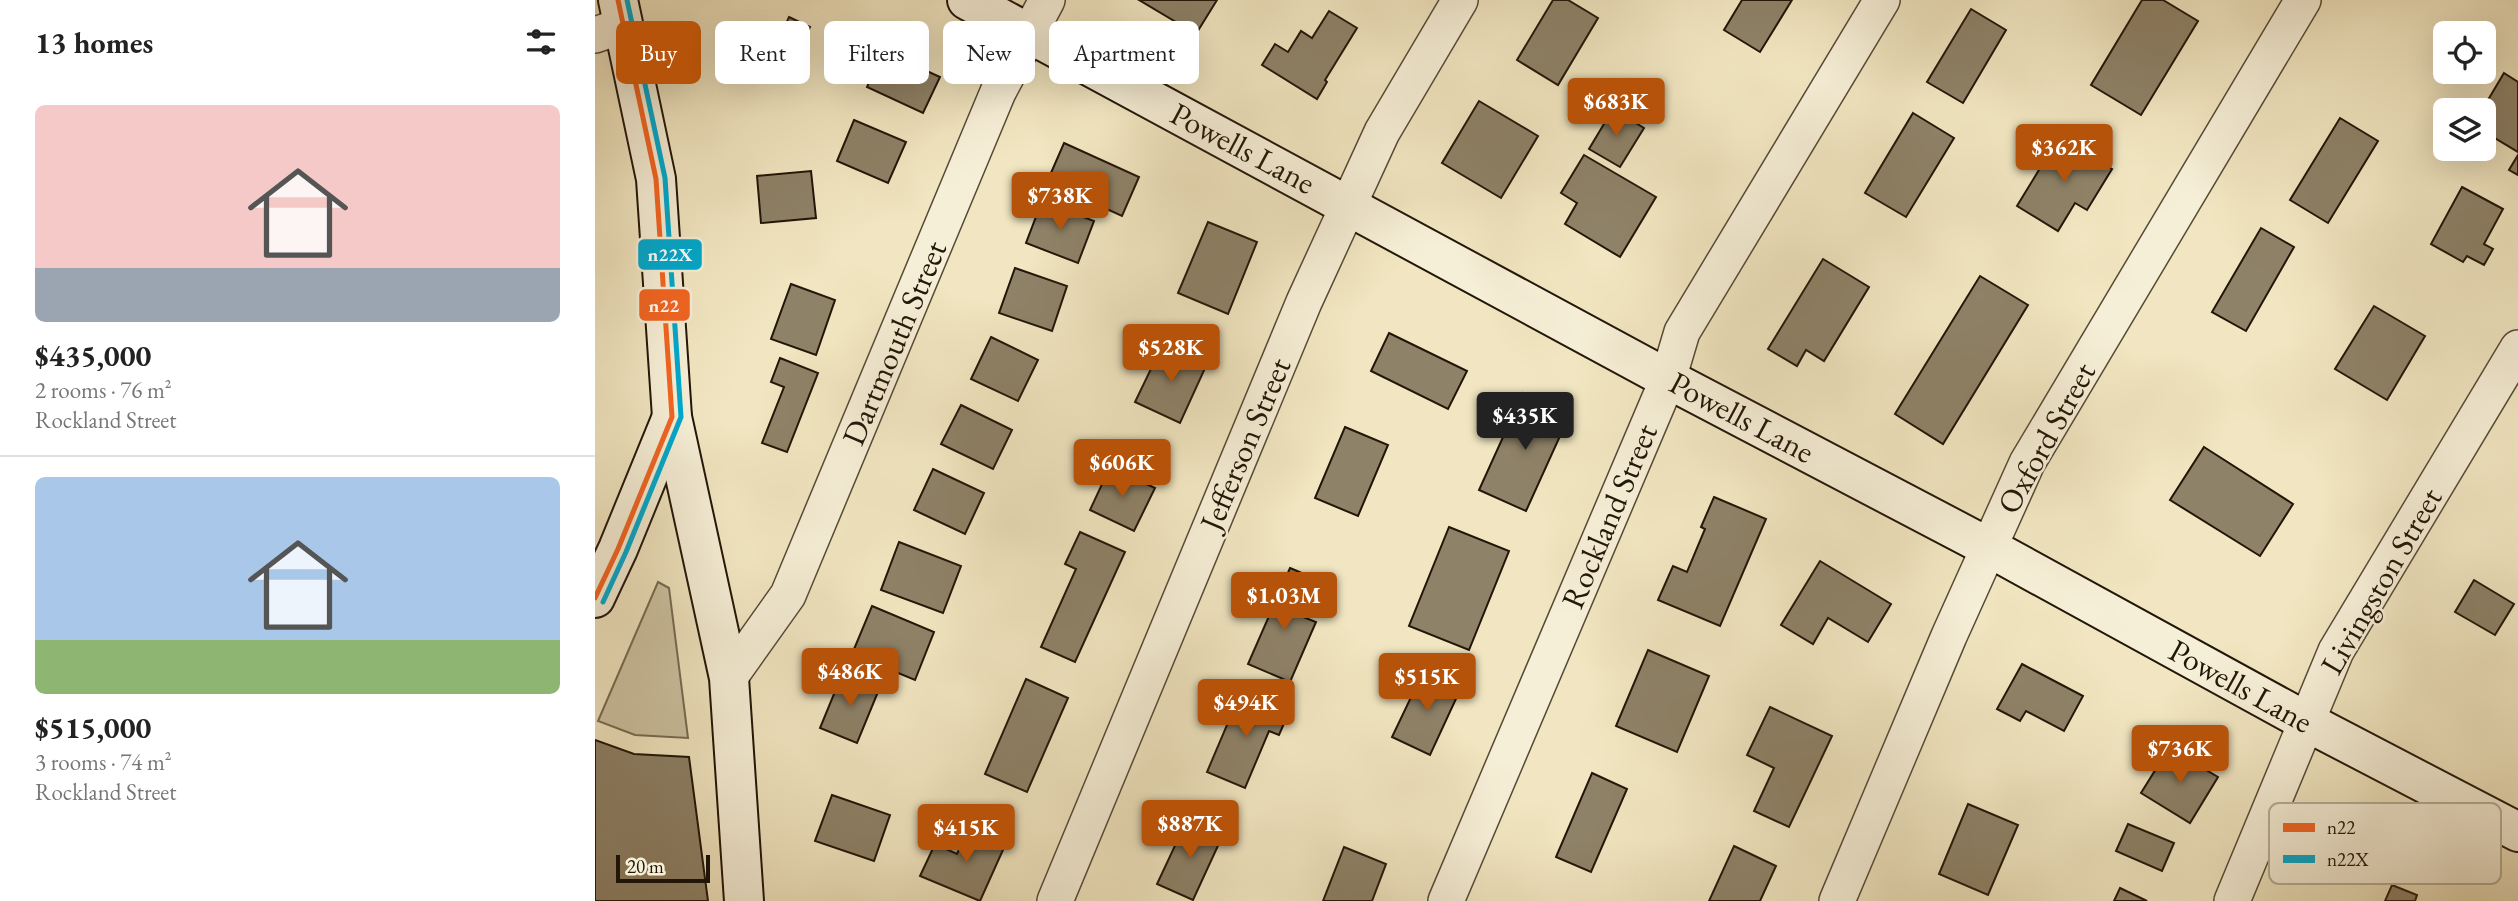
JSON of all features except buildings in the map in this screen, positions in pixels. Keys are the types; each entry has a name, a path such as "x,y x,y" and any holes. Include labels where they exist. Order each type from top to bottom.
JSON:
{"street":[{"name":"Powells Lane","path":"967,0 1006,21"},
{"name":"Dartmouth Street","path":"1035,21 1047,0"},
{"name":"Jefferson Street","path":"1055,901 1298,314 1382,132 1460,0"},
{"name":"Rockland Street","path":"1447,901 1668,379 1682,332 1882,0"},
{"name":"Oxford Street","path":"1837,901 1988,547 2027,463 2303,0"},
{"path":"612,20 656,179 671,417 729,678 750,901"},
{"name":"Powells Lane","path":"1035,37 1668,379 1988,547 2307,722 2462,803"},
{"name":"Dartmouth Street","path":"729,678 788,595 1002,84"},
{"name":"Livingston Street","path":"2273,803 2336,651 2518,348"},
{"path":"595,598 606,544 671,417"},
{"name":"Livingston Street","path":"2232,901 2269,813"},
{"name":"Powells Lane","path":"2501,823 2518,832"}],"shaded area":[{"path":"658,582 669,588 688,738 635,735 598,721"}],"transit line":[{"name":"n22","path":"595,598 672,417 656,179 618,0"},
{"name":"n22X","path":"603,602 681,417 665,178 627,0"}]}
